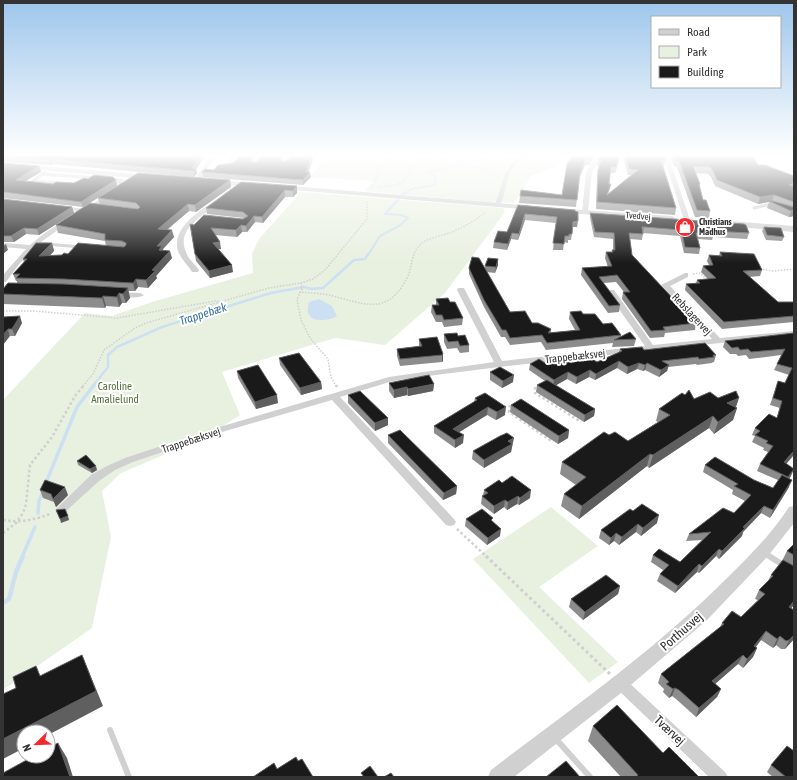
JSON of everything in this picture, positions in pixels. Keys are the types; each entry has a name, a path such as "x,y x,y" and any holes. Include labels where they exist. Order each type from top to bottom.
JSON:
{"street":[{"path":"3,280 16,261 32,245 48,233 118,190"},
{"path":"196,270 182,252 181,240 184,230 196,217 232,190"},
{"name":"Tvedvej","path":"317,190 696,221"},
{"path":"495,205 501,198 503,190"},
{"path":"586,212 588,190"},
{"path":"677,190 687,220"},
{"path":"91,207 98,208"},
{"path":"55,208 84,211"},
{"path":"196,217 210,218"},
{"path":"725,223 794,229"},
{"path":"3,245 32,245 94,249"},
{"name":"Rebslagervej","path":"685,275 665,285 718,341"},
{"path":"461,290 498,364"},
{"path":"611,292 651,348"},
{"path":"110,293 140,295"},
{"name":"Trappebæksvej","path":"61,509 95,478 111,468 129,460 392,379 498,364 794,333"},
{"path":"337,395 450,522"},
{"name":"Porthusvej","path":"498,777 620,683 701,615 762,552 794,511"},
{"name":"Tværvej","path":"620,683 720,777"}],"lane":[{"path":"754,208 771,204 780,206"},
{"path":"762,552 794,572"},
{"path":"110,730 129,777"},
{"path":"553,736 590,777"}],"path":[{"path":"3,533 16,523 23,513 26,504 30,466 52,437 75,396 93,374 104,350 135,328 146,323 268,288 302,284 313,278 325,270 367,219 367,195"},
{"path":"299,292 327,294 366,305 384,304 393,297 407,280 416,249 423,243 455,231 476,220 495,205"},
{"path":"760,269 774,271 794,269"},
{"path":"685,275 700,272 709,282"},
{"path":"302,284 302,289 299,292 297,302 303,325 309,337 327,357 330,364 331,377 337,395"},
{"path":"3,311 33,311 117,318 215,301 223,302"},
{"path":"535,388 535,393 581,422"},
{"path":"510,405 509,412 553,442"},
{"path":"3,520 16,523 37,519 61,509"},
{"path":"450,522 620,683"}],"green space":[{"path":"501,190 499,197 493,203 365,191"},
{"path":"504,190 522,190 515,203 500,202"},
{"name":"Caroline Amalielund","path":"301,192 503,208 505,212 445,293 385,345 335,338 222,372 240,415 204,438 121,473 102,491 111,537 92,628 3,690 3,400 85,313 112,316 152,302 253,273 252,254 259,239"},
{"path":"551,507 598,546 539,587 618,662 589,683 473,559"}],"water":[{"path":"319,299 332,306 337,316 331,319 323,320 311,318 308,312 309,302"}],"building":[{"path":"3,190 99,190 81,202 3,192"},
{"path":"110,190 215,190 195,205 188,204 158,229 172,230 157,246 162,246 159,250 170,251 152,270 155,271 146,280 136,279 133,283 16,278 20,274 13,274 27,259 23,259 36,243 52,243 39,256 62,255 64,253 68,254 78,243 124,247 126,243 122,241 105,240 105,234 56,225 90,203 138,209 140,207 136,203 98,198"},
{"path":"230,190 285,190 262,217 254,216 246,226 241,225 236,230 211,228 220,242 213,243 232,265 209,271 195,254 190,224 194,225 204,215 243,219 248,216 243,212 206,208"},
{"path":"521,190 562,195 563,190 578,190 577,200 520,196"},
{"path":"597,190 609,190 607,195 613,190 670,190 676,208 597,202"},
{"path":"690,190 701,190 703,200 706,200 710,211 697,210"},
{"path":"743,190 794,190 794,202 774,195 760,197"},
{"path":"3,199 72,207 37,229 24,228 11,236 3,236"},
{"path":"769,201 794,207 794,210 791,211"},
{"path":"518,205 575,210 578,212 578,221 573,222 572,234 565,236 564,244 553,243 557,217 525,214 519,234 512,233 508,244 494,242 498,231 507,232"},
{"path":"590,213 744,224 746,225 749,233 712,231 713,234 696,233 700,248 685,247 681,230 642,227 643,234 629,233 632,255 696,323 663,327 665,330 651,331 623,292 630,292 617,275 599,277 620,305 609,306 582,268 612,266 606,252 613,252 612,250 615,250 614,233 595,232"},
{"path":"764,227 781,228 784,237 767,235"},
{"path":"720,252 754,254 762,270 743,271 778,302 794,302 794,316 724,322 686,284 700,283 697,280 716,278 703,266 713,265 709,255 722,256"},
{"path":"472,257 479,258 510,312 525,311 532,323 538,323 551,329 548,333 580,330 570,312 581,311 583,314 595,314 603,324 612,323 621,335 547,343 542,335 510,338 506,330 502,330 484,300 469,268"},
{"path":"488,258 498,259 496,267 485,266"},
{"path":"8,283 63,284 128,288 123,294 119,293 117,297 103,296 102,298 3,294 3,289"},
{"path":"448,298 450,302 455,302 463,318 444,320 442,315 436,315 432,305 439,305 436,299"},
{"path":"20,316 12,329 8,329 3,335 3,317"},
{"path":"630,332 636,339 614,340"},
{"path":"457,333 458,336 465,335 469,345 460,346 458,341 448,342 444,334"},
{"path":"794,333 794,451 784,462 794,469 788,477 760,464 773,446 766,443 768,441 755,435 760,431 755,428 769,414 777,418 782,401 773,398 778,381 785,383 792,368 777,364 785,349 751,352 748,349 740,350 738,347 732,348 725,341"},
{"path":"437,337 443,354 442,355 400,359 397,349 422,346 419,339"},
{"path":"705,343 716,355 713,355 714,357 699,359 698,357 662,361 669,365 661,370 647,363 645,365 639,363 628,367 619,361 596,374 590,370 577,377 568,372 554,380 530,364 539,359 548,365 562,357 572,363 586,355 597,362 622,351 620,349 642,347 644,350"},
{"path":"299,353 321,382 300,388 279,358"},
{"path":"258,365 277,395 255,402 237,371"},
{"path":"500,367 514,375 503,381 490,372"},
{"path":"429,375 434,384 394,390 389,383"},
{"path":"547,380 595,409 585,415 537,385"},
{"path":"689,390 694,399 710,392 718,398 736,391 739,398 727,403 737,408 718,422 713,416 653,455 650,454 582,506 564,494 586,477 562,462 604,432 609,435 615,432 628,441 670,415 659,409 682,393 685,395"},
{"path":"360,391 388,418 375,423 348,395"},
{"path":"485,393 506,407 497,412 488,407 453,429 464,435 455,440 434,426 477,400 475,398"},
{"path":"521,399 569,430 559,436 511,405"},
{"path":"400,430 457,486 444,493 388,435"},
{"path":"507,433 514,438 508,441 512,444 484,460 473,451 500,436"},
{"path":"86,455 96,466 90,469 77,461"},
{"path":"715,457 754,480 773,488 782,475 792,480 773,510 764,506 722,551 719,549 702,566 699,564 678,586 660,574 669,565 653,555 659,549 680,562 711,532 689,534 723,508 734,513 751,495 734,486 738,484 705,465"},
{"path":"512,476 531,490 520,498 518,496 508,502 505,500 494,506 482,496 488,493 484,490 499,480 502,483"},
{"path":"45,480 65,487 53,499 51,494 40,490"},
{"path":"642,504 659,515 643,528 638,524 622,537 616,533 611,538 601,530 630,509 633,511"},
{"path":"65,509 68,516 60,519 56,510"},
{"path":"482,509 493,518 491,520 501,529 488,538 466,519"},
{"path":"794,544 794,555 787,551"},
{"path":"783,560 794,566 794,601 789,607 794,610 794,635 786,641 780,636 777,639 766,631 754,646 757,648 747,659 743,655 712,681 721,689 699,708 679,690 675,688 673,689 666,684 669,682 661,674 724,624 722,623 732,611 741,617 765,594 759,590 773,576 771,575"},
{"path":"606,575 620,586 585,612 571,599"},
{"path":"82,655 96,691 32,724 16,724 16,732 3,739 3,694 16,688 13,677 36,666 40,676"},
{"path":"617,705 663,753 669,747 699,777 636,777 638,775 593,726"},
{"path":"58,743 70,777 3,777 3,773 19,764 56,764 56,744"},
{"path":"787,746 794,751 794,777 786,777 771,765"},
{"path":"296,757 298,761 302,759 313,777 253,777 274,763 277,769"},
{"path":"566,761 580,777 546,777"},
{"path":"370,766 378,777 364,777 361,773"},
{"path":"391,773 394,777 384,777"}],"waterway":[{"name":"Trappebæk","path":"402,195 410,190"},
{"name":"Trappebæk","path":"368,255 380,236 399,226 408,218 401,215 385,214 398,200"},
{"name":"Trappebæk","path":"93,386 108,367 108,355 117,347 162,327 271,293 304,287 311,289 323,288 354,260 365,259 368,254"},
{"name":"Trappebæk","path":"45,485 77,407 94,385"},
{"name":"Trappebæk","path":"38,513 39,501 43,492"},
{"name":"Trappebæk","path":"22,557 35,527"},
{"name":"Trappebæk","path":"3,603 9,599 16,572 23,556"}],"place":[{"name":"Christians Madhus","path":"685,227"}]}
